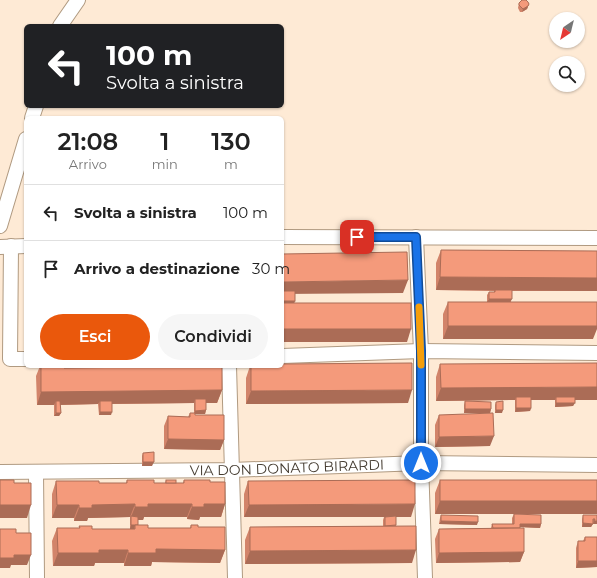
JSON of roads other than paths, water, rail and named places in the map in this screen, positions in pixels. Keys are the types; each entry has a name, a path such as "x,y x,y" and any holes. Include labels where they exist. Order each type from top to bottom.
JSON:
{"street":[{"path":"61,24 78,0"},
{"path":"0,226 24,146"},
{"path":"284,237 597,238"},
{"path":"416,237 421,351 421,463 425,578"},
{"path":"24,246 5,247 10,360 24,359"},
{"path":"284,356 421,351 597,353"},
{"path":"229,368 235,578"},
{"name":"VIA DON DONATO BIRARDI","path":"0,472 232,470 421,463 597,465"},
{"path":"36,472 37,578"}]}
